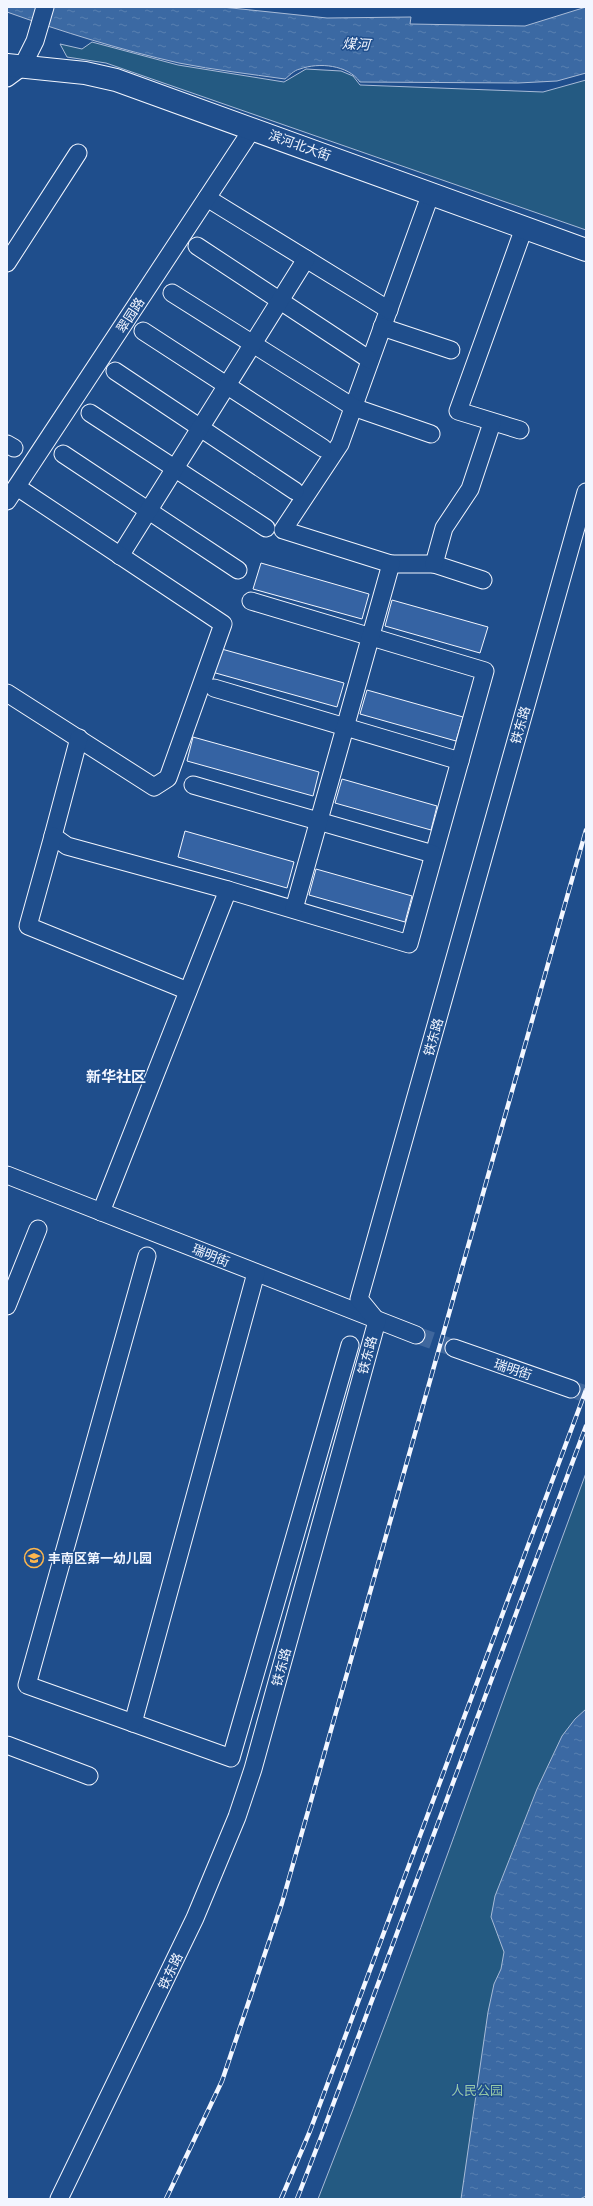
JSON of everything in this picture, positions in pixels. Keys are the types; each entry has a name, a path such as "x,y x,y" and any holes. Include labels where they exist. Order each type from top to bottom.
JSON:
{"main road":[{"name":"滨河北大街","path":"12,70 85,73 116,80 253,128 586,250"}],"street":[{"path":"12,70 34,41 45,7"},
{"name":"翠园路","path":"7,501 253,128"},
{"path":"7,263 78,153"},
{"path":"431,193 340,444 283,530 391,564 434,564 483,580"},
{"path":"206,198 389,310"},
{"path":"520,430 492,423 458,411 524,228"},
{"path":"197,246 370,360"},
{"path":"120,556 306,259"},
{"path":"172,293 353,407 431,434"},
{"path":"382,327 451,350"},
{"path":"144,331 323,448"},
{"path":"115,372 295,490"},
{"path":"90,413 266,528"},
{"path":"434,564 444,528 470,489 492,423"},
{"path":"63,454 238,570"},
{"path":"7,693 154,787 168,778 223,624 16,487"},
{"name":"铁东路","path":"59,2199 195,1918 237,1817 253,1769 377,1321 359,1299 586,492"},
{"path":"294,910 391,564"},
{"path":"53,836 67,846 228,890 409,944 485,671 251,601"},
{"path":"214,688 460,761"},
{"path":"79,738 28,926 188,990"},
{"path":"193,785 433,854"},
{"path":"101,1212 228,890"},
{"name":"瑞明街","path":"7,1175 416,1335"},
{"path":"7,1306 14,1268 38,1229"},
{"path":"147,1256 27,1685 231,1758 350,1345"},
{"path":"133,1723 256,1273"},
{"name":"瑞明街","path":"454,1348 571,1389"},
{"path":"7,1745 89,1776"}],"green space":[{"path":"92,42 178,65 284,82 306,69 341,71 353,76 360,85 543,92 586,80 586,230 106,63 67,57 60,44 82,49"},
{"name":"人民公园","path":"586,1473 586,2199 318,2199 421,1928"}],"water":[{"name":"煤河","path":"7,7 222,7 327,18 411,17 410,24 525,26 586,7 586,73 557,81 518,83 360,82 355,76 333,66 316,66 298,70 285,79 179,63 136,52 7,12"},
{"path":"586,1709 586,2196 580,2199 461,2199 488,2012 494,1984 501,1969 504,1952 491,1917 495,1896 537,1789 562,1736 575,1719"}],"building":[{"path":"261,563 369,594 362,619 253,589"},
{"path":"392,600 488,627 480,653 385,626"},
{"path":"218,648 344,683 337,707 212,672"},
{"path":"367,690 463,717 456,741 360,714"},
{"path":"193,737 319,772 313,796 187,761"},
{"path":"342,779 437,806 431,830 335,803"},
{"path":"185,831 294,862 287,888 178,857"},
{"path":"316,869 412,896 405,922 309,895"}],"tunnel":[{"path":"416,1335 454,1348"},
{"path":"571,1389 586,1394"}],"railway":[{"path":"166,2199 222,2081 282,1903 586,830"},
{"path":"281,2199 310,2131 586,1390"},
{"path":"297,2199 586,1426"}],"place":[{"name":"丰南区第一幼儿园","path":"34,1558"}],"district":[{"name":"新华社区","path":"116,1077"}]}
